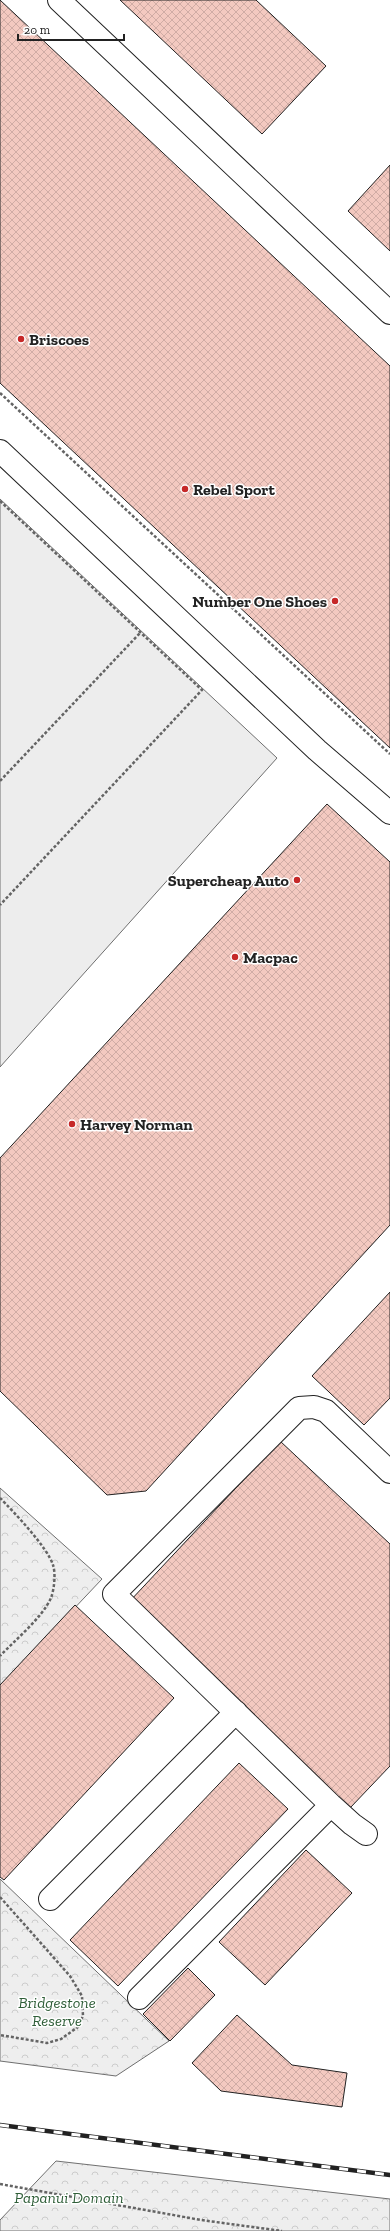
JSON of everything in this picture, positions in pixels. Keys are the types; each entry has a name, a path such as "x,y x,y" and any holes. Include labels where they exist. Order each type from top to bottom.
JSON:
{"street":[{"path":"59,0 390,313"},
{"path":"0,451 317,750 390,813"},
{"path":"366,1834 352,1824 331,1805 114,1594 299,1408 314,1407 326,1411 390,1472"},
{"path":"50,1899 236,1712"},
{"path":"139,1998 331,1805"}],"path":[{"path":"0,393 390,754"},
{"path":"0,501 202,690 0,904"},
{"path":"0,780 140,632"},
{"path":"0,1498 10,1508 50,1559 53,1565 54,1584 50,1599 41,1613 0,1656"},
{"path":"0,1897 70,1976 82,1996 83,2016 78,2028 61,2039 47,2043 0,2035"},
{"path":"0,2184 201,2220 282,2231"}],"green space":[{"path":"0,1488 102,1579 0,1687"},
{"name":"Bridgestone Reserve","path":"0,1879 169,2041 116,2076 0,2061"},
{"name":"Papanui Domain","path":"56,2161 390,2199 390,2231 0,2231 0,2220"}],"shaded area":[{"path":"0,499 277,758 0,1067"}],"building":[{"path":"0,0 390,366 390,748 0,383"},
{"path":"120,0 256,0 326,66 262,134"},
{"path":"390,165 390,251 348,211"},
{"path":"327,804 390,862 390,1225 146,1491 107,1495 0,1391 0,1158"},
{"path":"390,1292 390,1398 364,1425 312,1376"},
{"path":"280,1441 390,1544 390,1766 350,1808 129,1602"},
{"path":"75,1605 174,1698 4,1880 0,1877 0,1685"},
{"path":"239,1763 288,1809 118,1986 70,1940"},
{"path":"306,1850 352,1893 265,1985 219,1942"},
{"path":"188,1968 215,1995 170,2041 143,2014"},
{"path":"237,2015 292,2065 347,2073 342,2107 221,2091 192,2063"}],"railway":[{"path":"0,2125 390,2175"}],"place":[{"name":"Briscoes","path":"21,339"},
{"name":"Rebel Sport","path":"185,489"},
{"name":"Number One Shoes","path":"335,601"},
{"name":"Supercheap Auto","path":"297,880"},
{"name":"Macpac","path":"235,957"},
{"name":"Harvey Norman","path":"72,1124"}]}
